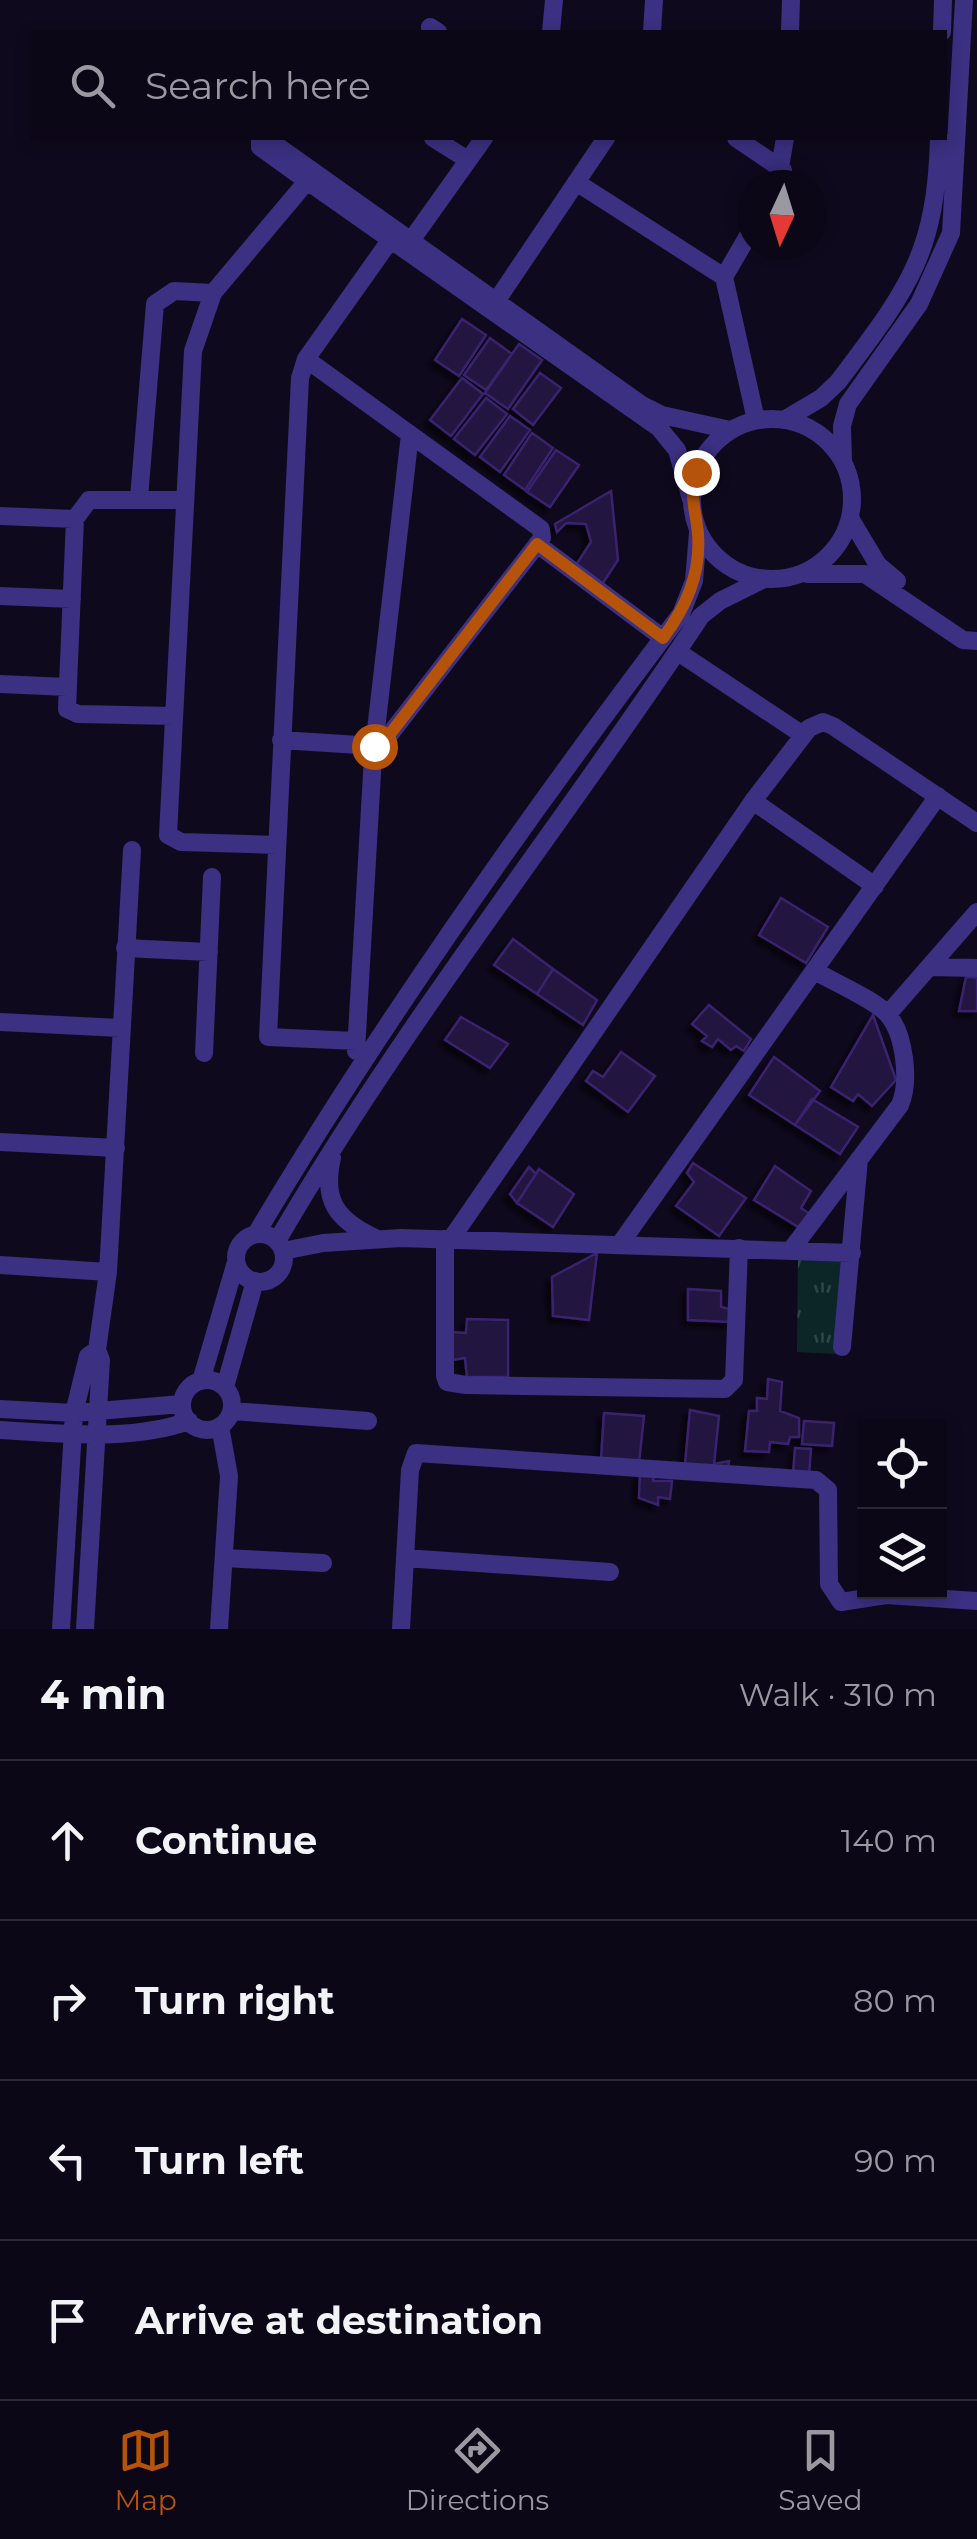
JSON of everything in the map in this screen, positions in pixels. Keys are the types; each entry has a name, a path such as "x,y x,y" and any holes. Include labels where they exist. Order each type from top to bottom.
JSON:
{"street":[{"path":"551,30 554,0"},
{"path":"652,30 654,0"},
{"path":"790,30 791,0"},
{"path":"942,30 943,0"},
{"path":"801,574 838,546 850,518 852,489 843,462 842,426 848,404 919,304 951,233 964,0"},
{"path":"436,140 468,160"},
{"path":"356,1041 268,1037 298,397 306,359 483,140"},
{"path":"493,305 605,140"},
{"path":"738,140 772,170"},
{"path":"781,170 785,140"},
{"path":"784,420 821,398 838,382 918,265 936,204 940,140"},
{"path":"0,1430 98,1434 171,1428 186,1412 188,1389 201,1381 242,1241 256,1234 313,1138 690,596 698,532 677,450 658,428 311,177 214,293 193,351 185,500 168,835 181,842 276,844"},
{"path":"576,182 724,277"},
{"path":"737,255 724,277 756,420"},
{"path":"138,498 155,304 174,291 214,293"},
{"path":"493,305 652,411 730,430"},
{"path":"306,359 536,524 542,534 373,751"},
{"path":"691,499 702,459 730,430 756,420 784,420 812,430 843,462"},
{"path":"357,1077 373,751 410,434"},
{"path":"174,716 78,714 67,708 75,519 89,500 185,500"},
{"path":"0,516 75,519"},
{"path":"236,1262 242,1275 254,1282 278,1274 280,1246 334,1144 517,874 701,616 720,601 764,580 801,574 865,574 963,640 974,640 970,632 886,573 850,518"},
{"path":"698,532 725,565 764,580"},
{"path":"537,544 663,638"},
{"path":"0,596 72,599"},
{"path":"678,652 803,735"},
{"path":"0,684 68,687"},
{"path":"739,1248 734,1380 725,1389 466,1385 447,1382 444,1376 448,1239 803,735 817,723 833,726 977,823"},
{"path":"281,740 373,751"},
{"path":"620,1244 938,796"},
{"path":"753,801 875,886"},
{"path":"85,1629 98,1434 101,1360 97,1350 108,1272 132,850"},
{"path":"204,1053 212,877"},
{"path":"888,1014 977,912"},
{"path":"125,948 209,952"},
{"path":"929,967 977,968"},
{"path":"791,1250 904,1096 902,1054 888,1014 814,971"},
{"path":"0,1022 120,1028"},
{"path":"313,1138 334,1144"},
{"path":"0,1142 116,1148"},
{"path":"334,1144 327,1186 332,1206 346,1222 375,1238"},
{"path":"842,1348 859,1159"},
{"path":"256,1234 280,1246 375,1238 852,1253"},
{"path":"0,1265 108,1272"},
{"path":"220,1629 229,1476 225,1387 254,1282"},
{"path":"61,1629 74,1412 88,1356 97,1350"},
{"path":"201,1381 225,1387"},
{"path":"0,1409 186,1412 206,1430 226,1419 368,1420"},
{"path":"401,1629 410,1470 416,1454 816,1480 828,1490 829,1584 841,1602 886,1595 977,1601"},
{"path":"224,1558 323,1563"},
{"path":"406,1558 610,1572"}],"green space":[{"path":"798,1256 840,1259 848,1264 837,1354 797,1352"}],"building":[{"path":"462,319 486,335 459,376 435,360"},
{"path":"490,338 512,354 486,390 464,375"},
{"path":"519,344 542,360 508,409 485,393"},
{"path":"540,373 561,388 533,425 513,409"},
{"path":"462,378 483,394 451,436 430,420"},
{"path":"486,398 507,414 475,455 454,439"},
{"path":"510,416 530,430 500,472 480,457"},
{"path":"532,433 553,448 525,490 504,475"},
{"path":"556,450 579,465 550,507 527,492"},
{"path":"611,491 618,560 601,586 574,568 591,542 586,524 566,523 557,532 555,524"},
{"path":"781,898 828,927 806,963 759,935"},
{"path":"513,939 553,969 537,994 494,965"},
{"path":"553,969 597,1000 583,1025 537,994"},
{"path":"966,977 977,978 977,1011 959,1011"},
{"path":"709,1005 751,1039 744,1051 736,1046 731,1050 718,1039 712,1047 702,1041 707,1036 692,1024"},
{"path":"873,1015 896,1080 872,1106 858,1094 853,1101 831,1087"},
{"path":"461,1017 508,1044 490,1068 445,1040"},
{"path":"621,1052 655,1076 628,1112 586,1081 593,1071 603,1077"},
{"path":"774,1057 820,1091 795,1125 749,1095"},
{"path":"812,1099 858,1127 840,1154 795,1125"},
{"path":"693,1163 746,1198 719,1236 676,1206 694,1182 687,1173"},
{"path":"775,1166 811,1191 801,1208 810,1214 800,1228 754,1200"},
{"path":"529,1167 536,1174 517,1203 510,1194"},
{"path":"539,1169 574,1194 553,1227 517,1203"},
{"path":"597,1253 589,1320 553,1316 552,1277"},
{"path":"688,1289 721,1291 721,1307 730,1309 730,1322 688,1320"},
{"path":"467,1319 508,1320 508,1377 467,1377 465,1358 452,1360 451,1332 466,1333"},
{"path":"768,1379 782,1382 780,1411 799,1418 799,1437 790,1437 788,1444 770,1442 769,1452 745,1451 749,1411 757,1411 757,1398 767,1399"},
{"path":"690,1410 719,1416 714,1464 729,1461 728,1468 685,1464"},
{"path":"604,1413 644,1416 639,1463 601,1459"},
{"path":"804,1421 834,1423 832,1446 802,1444"},
{"path":"795,1448 811,1449 809,1475 793,1474"},
{"path":"640,1472 654,1473 653,1481 672,1481 670,1499 658,1497 658,1505 639,1498"}],"route":[{"path":"374,746 373,756 537,544 663,638 681,614 694,581 698,532 691,499 696,472"}]}
